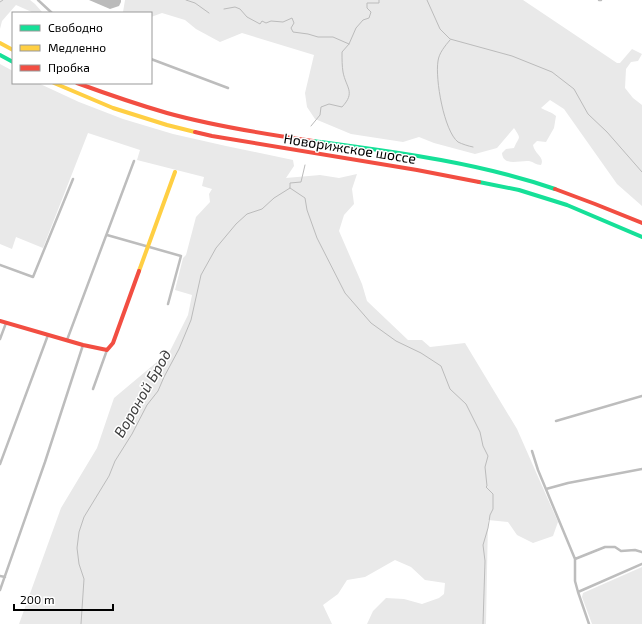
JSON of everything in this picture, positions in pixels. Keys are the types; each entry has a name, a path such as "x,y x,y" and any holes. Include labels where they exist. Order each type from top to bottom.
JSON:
{"main road":[{"path":"0,42 12,49"},
{"path":"0,55 12,61"},
{"name":"Новорижское шоссе","path":"56,84 113,108 161,123 212,136 417,170 519,190 568,205 642,237"},
{"name":"Новорижское шоссе","path":"80,84 126,101 199,121 265,134 450,161 523,178 574,195 642,223"},
{"path":"0,321 107,350 113,343 175,172"}],"street":[{"path":"38,0 51,12"},
{"path":"152,59 228,88"},
{"path":"67,340 134,161"},
{"path":"0,265 33,277 73,179"},
{"path":"107,235 181,256 168,304"},
{"path":"0,339 6,323"},
{"path":"0,464 48,335"},
{"path":"0,590 84,345"},
{"path":"94,390 107,350"},
{"path":"556,420 642,396"},
{"path":"532,451 575,559 575,581 589,624"},
{"path":"546,489 568,483 642,469"},
{"path":"575,559 605,547 615,547 621,551 635,550 642,552"},
{"path":"578,592 642,564"},
{"path":"0,576 4,577"}],"shaded area":[{"path":"0,0 30,0 42,12 32,12 16,5 2,21 0,29"},
{"path":"89,0 121,0 121,2 119,6 110,9"},
{"path":"125,0 523,0 617,63 620,63 632,49 642,54 638,61 631,62 626,69 625,88 633,98 642,105 642,206 617,184 564,109 550,100 541,108 553,113 556,116 554,128 546,142 537,141 533,145 542,160 541,165 529,161 512,162 505,160 502,153 506,149 514,148 519,138 514,128 497,148 475,154 434,143 419,137 403,142 351,134 315,119 307,107 305,93 314,55 242,33 220,42 196,29 185,20 162,13 152,17 152,12 123,12"},
{"path":"0,64 12,70 12,84 40,84 79,102 123,119 173,134 293,160 294,166 286,178 320,175 339,178 357,174 352,189 354,204 344,215 339,231 362,284 367,301 408,340 422,340 430,347 465,343 517,429 558,522 553,536 533,543 517,535 508,522 488,520 486,624 367,624 373,611 386,598 404,599 422,604 439,598 444,594 445,583 425,580 411,567 395,560 365,577 347,580 338,594 323,605 332,624 19,624 61,508 97,448 114,398 170,351 188,315 192,295 175,290 196,217 210,202 209,194 212,189 202,186 204,177 137,160 140,150 88,133 43,248 16,237 12,249 0,244"},
{"path":"642,567 642,624 592,624 582,597 583,593"}],"waterway":[{"path":"186,0 195,3 209,13"},
{"name":"Вороной Брод","path":"311,126 320,115 321,107 329,104 342,107 346,102 349,90 343,72 342,52 349,44 356,28 363,20 369,18 371,12 367,8 367,3 379,3 379,0"},
{"path":"427,0 440,29 450,39 512,56 552,72 574,89 588,114 607,132 642,172"},
{"path":"224,9 235,7 240,9 247,17 260,24 262,21 266,23 271,21 283,22 292,18 294,23 291,28 293,32 318,37 333,37 349,44"},
{"path":"450,40 441,52 438,61 437,69 439,92 445,116 453,136 458,142 473,147"},
{"name":"Вороной Брод","path":"81,624 84,579 79,564 77,548 79,532 84,517 109,476 115,461 132,434 147,405 158,391 179,349 191,320 201,275 216,248 236,224 247,214 262,209 274,198 290,188 290,183 301,182 305,165"},
{"path":"290,188 305,198 307,210 317,238 345,293 371,323 396,341 421,353 441,366 450,389 466,404 480,432 483,446 488,456 485,467 486,487 493,494 493,509 490,515 483,545 485,561 483,624"}],"traffic: fast":[{"path":"0,55 12,61"},
{"path":"313,141 435,159 495,172 555,189"},
{"path":"479,182 519,190 567,205 642,237"}],"traffic: slow":[{"path":"0,43 12,49"},
{"path":"56,84 113,108 195,132"},
{"path":"139,271 175,172"}],"traffic: jam":[{"path":"80,84 185,118 276,136 313,141"},
{"path":"195,132 479,182"},
{"path":"555,189 642,223"},
{"path":"0,321 83,345 107,350 113,343 139,271"}]}
